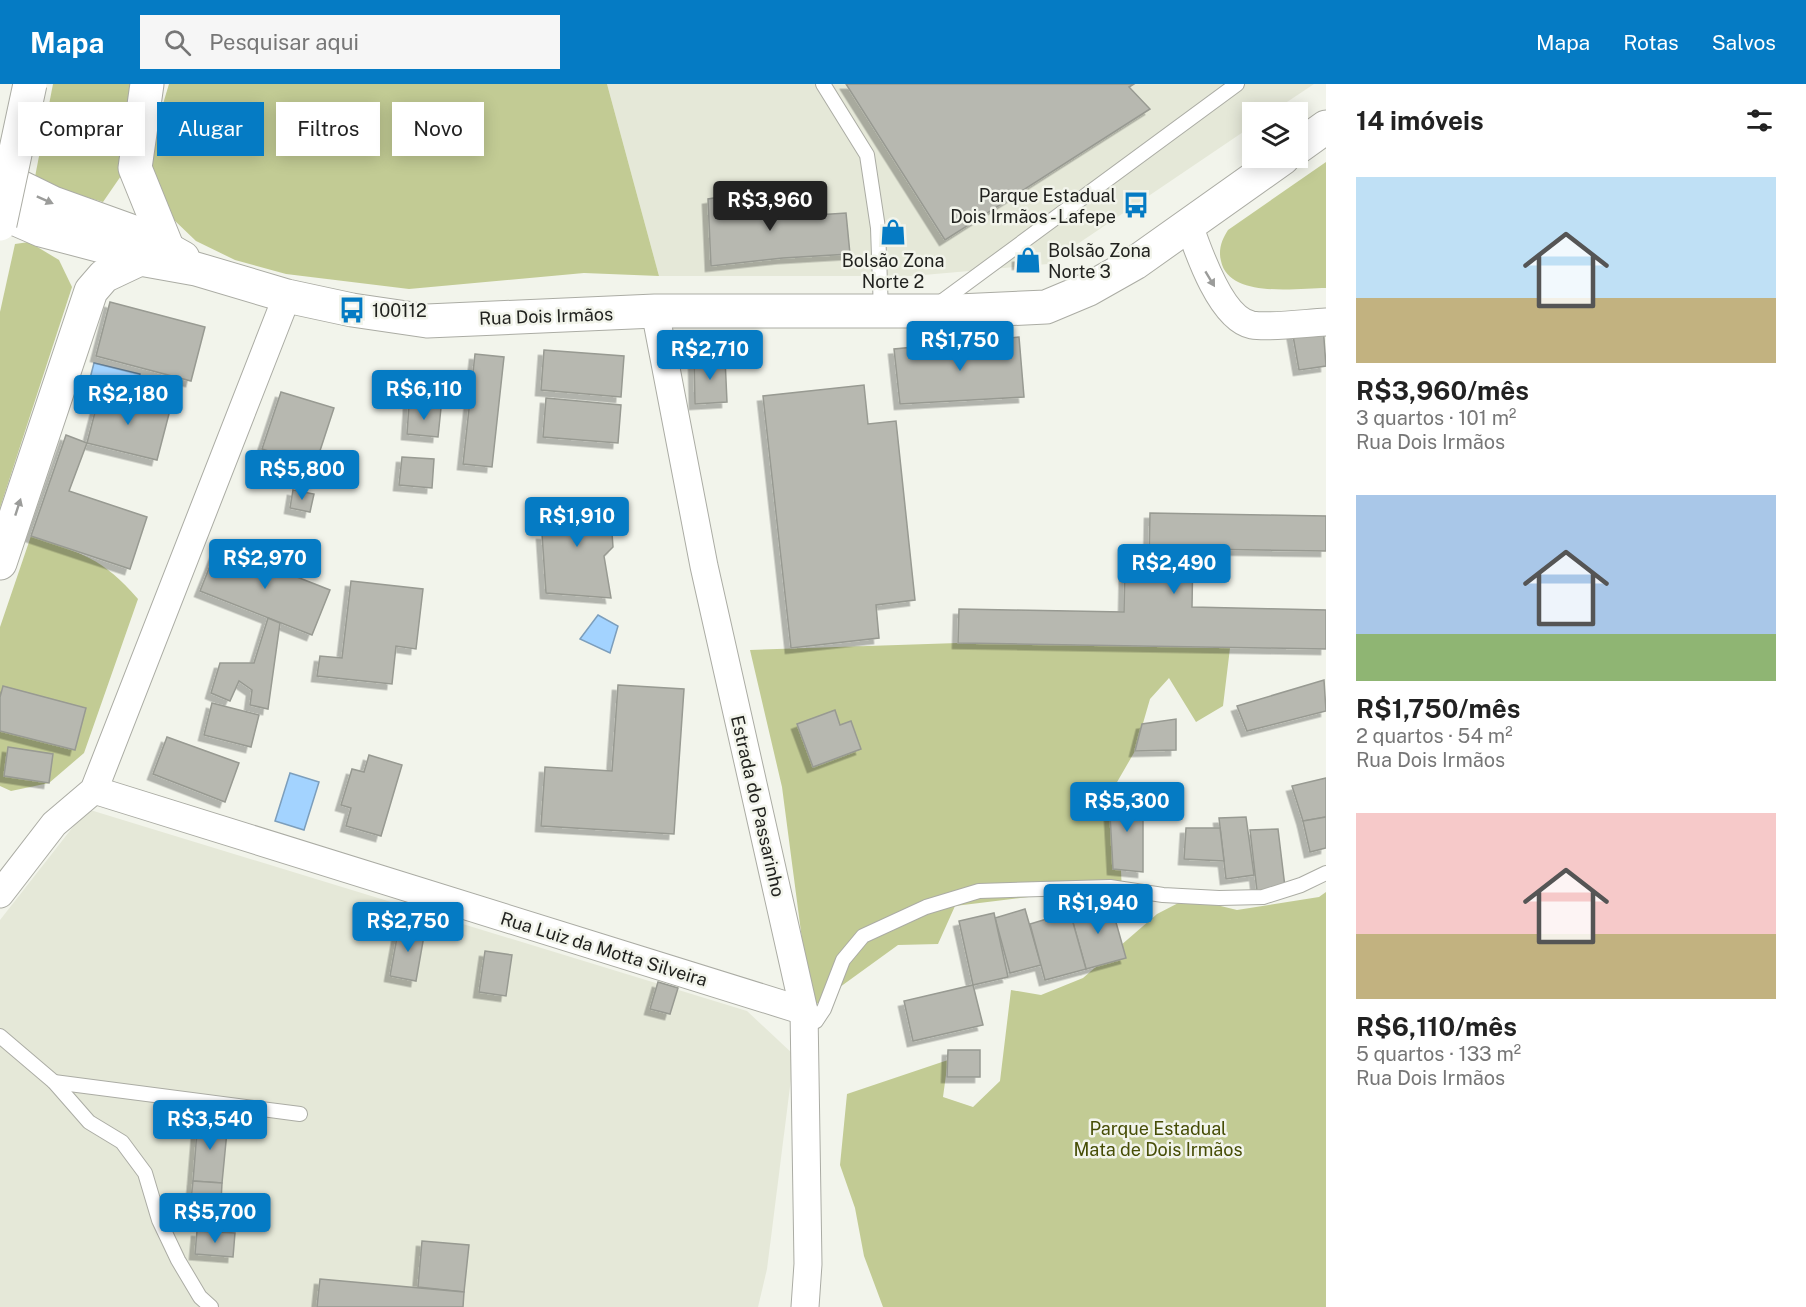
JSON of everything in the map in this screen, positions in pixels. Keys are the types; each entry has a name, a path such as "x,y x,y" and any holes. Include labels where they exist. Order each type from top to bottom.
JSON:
{"main road":[{"path":"0,224 30,84"},
{"path":"93,217 114,209 124,200 135,168 147,84"},
{"path":"1308,140 1326,127"},
{"path":"0,563 90,295 104,276 154,253 135,168"},
{"path":"1189,225 1270,168"},
{"name":"Rua Dois Irmãos","path":"0,177 53,203 93,217 154,253 196,268 287,296 351,310 427,321 655,311 929,311 1046,307 1110,278 1189,225"},
{"name":"Rua Dois Irmãos","path":"0,208 18,220 66,239 117,250 154,253"},
{"path":"66,239 86,275 90,295"}],"street":[{"path":"1189,225 1207,275 1232,311 1250,325 1326,322"},
{"path":"0,894 54,824 94,790 287,296"},
{"name":"Estrada do Passarinho","path":"655,311 704,566 804,1019 808,1264 806,1307"},
{"name":"Rua Luiz da Motta Silveira","path":"94,790 804,1019"}],"lane":[{"path":"823,84 867,155 878,228 881,311"},
{"path":"929,311 1237,84"},
{"path":"804,1019 816,1021 824,1009 843,960 863,936 926,907 980,891 1110,886 1163,895 1219,898 1263,897 1301,885 1326,873"},
{"path":"0,1036 54,1082 89,1122 122,1142 145,1173 159,1220 200,1297 211,1307"},
{"path":"54,1082 300,1114"}],"shaded area":[{"path":"607,84 1314,84 1287,102 1242,102 1242,133 1048,264 912,276 659,276"},
{"path":"87,809 747,1011 794,1055 767,1269 758,1307 0,1307 0,920"}],"green space":[{"path":"53,84 135,84 133,102 50,102"},
{"path":"169,84 607,84 659,276 584,273 409,289 286,274 235,260 196,241 173,219 146,160 157,124 157,156 264,156 264,102 164,102"},
{"path":"39,156 127,156 125,170 103,202 34,182"},
{"path":"1326,162 1326,288 1266,289 1237,281 1227,273 1221,261 1220,249 1228,230"},
{"path":"29,242 59,260 72,287 0,508 0,312 15,244"},
{"path":"31,536 90,558 114,574 138,599 84,753 49,783 11,791 0,786 0,627"},
{"path":"958,643 1230,648 1223,706 1196,722 1169,678 1150,699 1135,751 1109,796 1121,870 1122,894 1054,894 955,906 938,944 898,945 811,1008 782,787 750,650"},
{"name":"Parque Estadual Mata de Dois Irmãos","path":"1326,892 1326,1307 883,1307 864,1256 855,1208 840,1165 847,1094 948,1060 943,1097 973,1107 1000,1081 1011,990 1041,995 1083,978 1157,914 1188,898 1237,910 1319,897"}],"water":[{"path":"94,363 140,374 133,401 87,390"},
{"path":"598,615 618,626 610,653 580,639"},
{"path":"290,773 319,782 304,830 275,821"}],"building":[{"path":"846,84 1134,84 1129,87 1150,109 945,240"},
{"path":"757,191 770,218 846,213 850,254 711,266 708,199"},
{"name":"Bolsão Zona Norte 2","path":"904,228 904,235 883,236 883,230"},
{"name":"Bolsão Zona Norte 3","path":"1038,255 1039,262 1018,264 1018,257"},
{"path":"110,302 205,327 191,381 96,356"},
{"path":"1323,325 1326,366 1299,370 1292,330"},
{"path":"1019,337 1024,397 900,404 894,349"},
{"path":"544,350 624,356 621,397 541,390"},
{"path":"475,354 504,357 492,467 463,464"},
{"path":"725,358 727,402 695,404 694,359"},
{"path":"864,385 868,424 896,421 915,600 876,605 879,638 791,648 763,396"},
{"path":"281,392 334,408 315,466 262,449"},
{"path":"410,392 442,395 441,408 409,405"},
{"path":"100,393 170,410 157,460 87,443"},
{"path":"546,398 621,405 618,443 543,437"},
{"path":"409,405 441,408 438,437 407,434"},
{"path":"66,435 87,443 69,491 147,517 130,569 31,536"},
{"path":"402,457 434,459 432,488 399,485"},
{"path":"293,490 314,494 310,512 290,508"},
{"path":"536,499 610,505 613,547 604,556 611,598 546,593 542,534 571,535 568,522 534,519"},
{"path":"1150,513 1326,516 1326,551 1193,549 1192,607 1326,610 1326,649 958,643 959,609 1124,612 1125,561 1149,561"},
{"path":"218,546 330,590 312,635 200,591"},
{"path":"351,581 423,589 416,649 396,646 392,684 317,676 320,656 342,658"},
{"path":"268,618 280,623 268,709 250,705 252,690 239,681 230,701 211,693 220,663 254,663"},
{"path":"1324,680 1326,711 1247,731 1237,706"},
{"path":"618,685 684,689 674,834 541,826 545,767 612,771"},
{"path":"3,686 86,708 75,750 0,731 0,697"},
{"path":"212,703 259,715 251,747 204,735"},
{"path":"835,710 840,725 851,721 861,749 813,767 797,724"},
{"path":"1176,719 1176,750 1135,751 1142,724"},
{"path":"167,737 239,763 225,802 153,774"},
{"path":"8,747 53,754 49,783 4,776"},
{"path":"369,755 402,765 381,836 346,826 351,808 341,805 352,769 364,772"},
{"path":"1326,778 1326,817 1303,821 1292,786"},
{"path":"1109,796 1143,797 1143,872 1113,869"},
{"path":"1246,817 1254,875 1226,879 1219,818"},
{"path":"1326,817 1326,848 1310,852 1303,821"},
{"path":"1186,828 1220,828 1224,861 1184,859"},
{"path":"1278,829 1285,887 1257,891 1250,830"},
{"path":"1110,901 1126,958 1086,969 1070,912"},
{"path":"1025,909 1041,965 1010,973 995,918"},
{"path":"1070,912 1086,969 1045,980 1030,924"},
{"path":"994,913 1008,977 973,985 959,921"},
{"path":"399,926 425,930 416,981 390,976"},
{"path":"485,951 512,955 506,996 479,992"},
{"path":"658,982 678,988 670,1014 650,1009"},
{"path":"973,985 983,1025 913,1041 904,1001"},
{"path":"948,1050 980,1050 980,1077 947,1077"},
{"path":"198,1119 228,1121 222,1183 193,1181"},
{"path":"193,1181 222,1183 221,1202 191,1200"},
{"path":"197,1231 235,1233 233,1257 195,1254"},
{"path":"422,1241 469,1245 464,1292 418,1287"},
{"path":"320,1279 464,1292 463,1307 317,1307"}],"place":[{"name":"Parque Estadual Dois Irmãos - Lafepe","path":"1136,205"},
{"name":"Bolsão Zona Norte 2","path":"893,232"},
{"name":"Bolsão Zona Norte 3","path":"1028,260"},
{"name":"100112","path":"352,310"}]}
